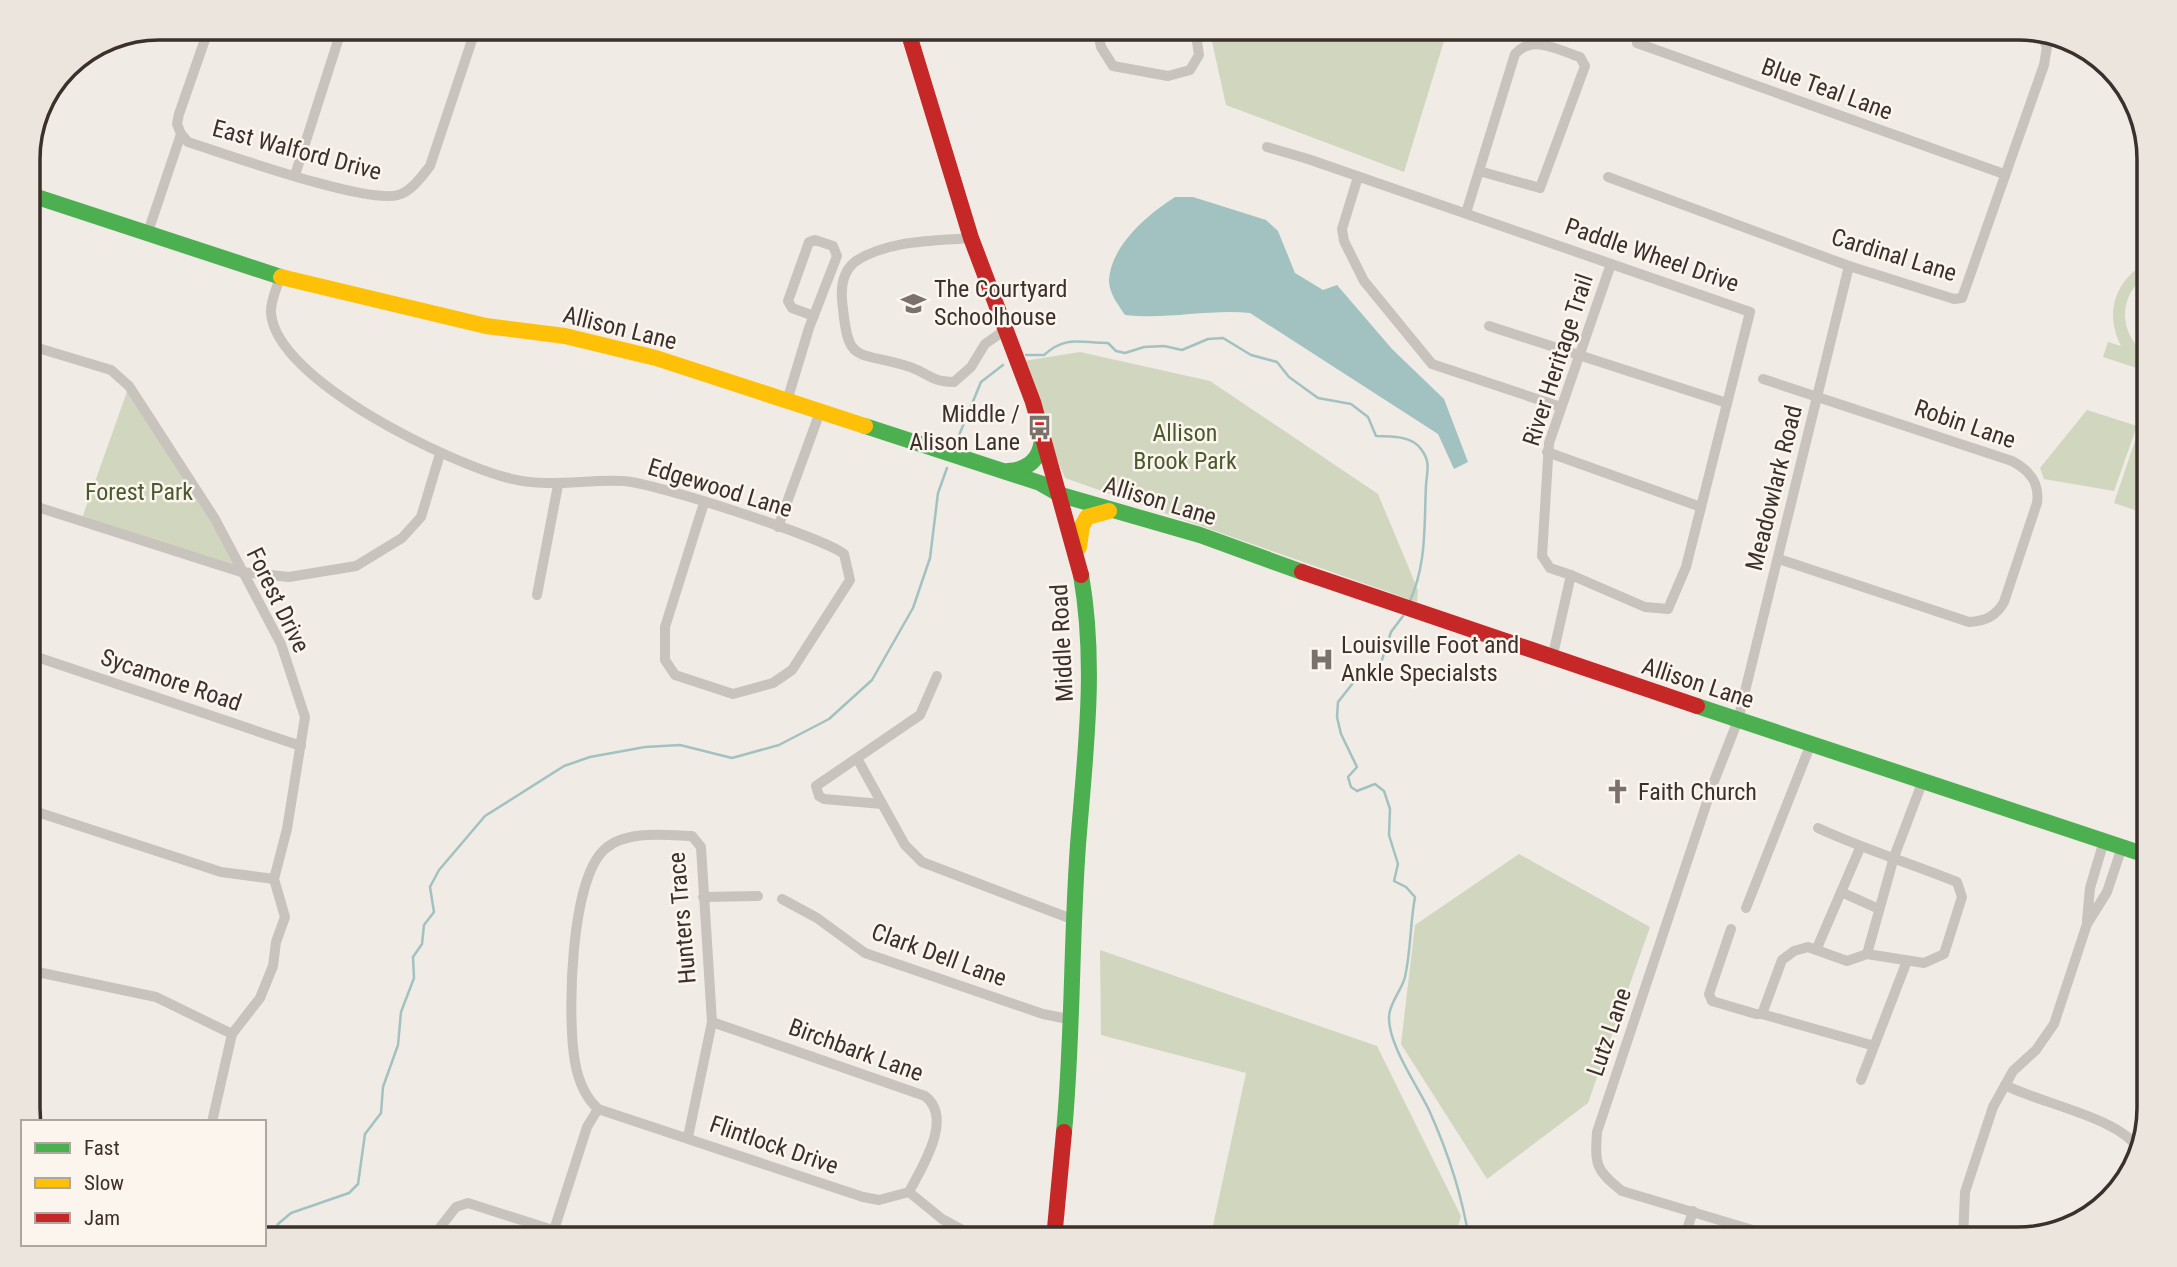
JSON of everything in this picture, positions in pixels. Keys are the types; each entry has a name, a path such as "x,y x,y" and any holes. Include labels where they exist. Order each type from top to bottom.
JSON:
{"main road":[{"name":"Middle Road","path":"911,40 971,237 1042,432 1061,495 1078,560 1091,660 1073,1020 1055,1227"},
{"name":"Allison Lane","path":"41,198 280,278 485,326 596,342 656,358 1040,483 1061,495 1189,532 1415,613 1810,746 2137,852"},
{"path":"996,469 1013,472 1026,469 1036,460 1042,444 1042,432"},
{"path":"1078,560 1079,538 1087,517 1114,511"}],"street":[{"path":"148,232 181,134 177,124 179,114 205,40"},
{"path":"295,175 338,40"},
{"name":"East Walford Drive","path":"181,134 188,142 377,197 405,191 430,166 472,40"},
{"path":"1100,40 1113,66 1168,76 1190,70 1199,55 1197,40"},
{"path":"1466,212 1511,65 1522,46 1532,42 1580,57 1585,66 1540,188 1479,171"},
{"name":"Blue Teal Lane","path":"1636,43 2004,174"},
{"name":"Cardinal Lane","path":"1608,177 1849,266 1954,299 1962,298 2044,65 2045,43"},
{"name":"Paddle Wheel Drive","path":"1267,147 1466,212 1750,312 1686,567 1668,609 1645,607 1571,575"},
{"path":"1358,177 1342,229 1344,241 1364,281 1432,364 1561,407"},
{"path":"971,237 903,245 855,262 846,272 841,290 848,341 864,358 913,368 934,381 954,382 971,367 985,344 1005,330"},
{"path":"787,401 837,252 833,246 815,240 809,242 788,301 792,308 814,316"},
{"name":"River Heritage Trail","path":"1571,575 1550,568 1542,556 1547,452 1611,264"},
{"name":"Meadowlark Road","path":"1738,720 1849,266"},
{"name":"Edgewood Lane","path":"280,278 271,312 274,326 292,354 307,370 362,412 440,454 508,478 558,485 623,481 704,503 838,550 847,559 850,580 838,603 786,675 774,683 733,694 675,675 664,660 665,627 704,503"},
{"path":"1489,326 1727,403"},
{"name":"Forest Drive","path":"41,349 111,370 121,377 215,519 281,644 305,717 287,830 274,879"},
{"name":"Robin Lane","path":"1763,379 2012,461 2030,473 2038,489 2037,503 2004,601 1995,614 1980,621 1969,622 1779,559"},
{"path":"778,527 820,412"},
{"path":"1547,452 1701,507"},
{"path":"41,508 241,572 289,577 356,566 402,538 421,517 440,454"},
{"path":"537,595 558,485"},
{"path":"1552,659 1571,575"},
{"name":"Sycamore Road","path":"41,658 301,746"},
{"path":"883,804 819,796 818,783 858,760 920,715 937,676"},
{"name":"Lutz Lane","path":"1738,720 1713,784 1597,1132 1596,1164 1606,1178 1622,1191 1744,1227"},
{"path":"1746,908 1810,746"},
{"path":"858,760 905,845 922,862 1077,921"},
{"path":"1867,954 1894,857 1922,783"},
{"path":"41,813 222,872 274,879 285,917 276,942 274,966 260,999 232,1034 212,1120"},
{"path":"1762,1014 1782,960 1794,951 1817,948 1833,958 1847,961 1867,954 1924,963 1944,954 1962,897 1962,888 1957,881 1894,857 1860,848 1818,828"},
{"name":"Hunters Trace","path":"598,1109 582,1085 575,1061 572,991 576,924 590,872 602,850 623,837 692,836 701,847 712,1022 688,1137"},
{"path":"2087,924 2090,888 2104,841"},
{"path":"1964,1227 1965,1192 1993,1107 2005,1085 2054,1024 2087,924 2107,891 2122,847"},
{"path":"1817,948 1860,848"},
{"path":"1841,892 1879,909"},
{"path":"703,897 758,896"},
{"name":"Clark Dell Lane","path":"782,899 802,909 864,953 1043,1014 1073,1020"},
{"path":"1731,929 1710,998 1871,1045"},
{"path":"1861,1080 1871,1045 1907,961"},
{"path":"41,975 70,976 156,997 232,1034"},
{"name":"Birchbark Lane","path":"712,1022 925,1096 935,1103 937,1110 930,1152 909,1192"},
{"path":"2005,1085 2030,1098 2124,1132 2132,1142"},
{"path":"555,1227 587,1127 598,1109"},
{"name":"Flintlock Drive","path":"598,1109 863,1197 879,1200 909,1192"},
{"path":"909,1192 942,1219 957,1227"},
{"path":"440,1227 456,1207 468,1203 544,1227"},
{"path":"1688,1227 1693,1211"}],"green space":[{"path":"1212,40 1444,40 1404,172 1226,105"},
{"path":"2136,270 2136,286 2126,304 2125,315 2131,338 2136,345 2136,368 2103,357 2108,342 2121,346 2113,321 2113,309 2128,277"},
{"name":"Allison Brook Park","path":"1080,352 1210,381 1378,494 1418,590 1417,602 1065,478 1017,362"},
{"name":"Forest Park","path":"129,386 241,572 81,521"},
{"path":"2087,410 2136,426 2114,491 2044,479 2040,468"},
{"path":"2136,438 2136,438 2136,511 2114,503"},
{"path":"1519,854 1650,927 1588,1103 1487,1179 1401,1044 1415,925"},
{"path":"1100,950 1377,1046 1461,1216 1458,1227 1213,1227 1246,1073 1101,1035"}],"water":[{"path":"1175,197 1193,197 1266,220 1278,231 1295,273 1323,290 1337,285 1392,349 1444,399 1468,462 1454,469 1438,434 1250,313 1125,315 1114,299 1109,285 1111,267 1116,255 1142,222"}],"waterway":[{"path":"1026,355 1044,355 1067,342 1108,343 1116,351 1125,353 1144,347 1164,346 1182,350 1208,339 1223,338 1251,355 1277,362 1289,377 1318,398 1351,404 1368,417 1376,436 1412,441 1424,454 1428,467 1422,560 1409,603"},
{"path":"955,445 981,382 1003,365"},
{"path":"276,1227 291,1213 349,1193 358,1184 365,1134 381,1113 383,1087 398,1045 401,1012 414,978 413,957 422,944 424,925 434,912 430,887 439,870 485,816 564,766 590,757 645,747 680,745 732,758 779,745 829,719 872,680 913,608 930,558 938,493 947,468"},
{"path":"1403,616 1391,632 1381,663 1353,683 1338,702 1337,717 1341,734 1357,767 1348,777 1351,787 1357,791 1375,784 1384,791 1390,809 1389,835 1398,864 1394,881 1406,887 1415,897 1407,967 1390,1012 1390,1028 1398,1052 1442,1141 1467,1227"}],"traffic: fast":[{"path":"41,198 281,277"},
{"path":"865,426 1040,483 1061,495 1200,535 1302,572"},
{"path":"1008,471 1022,468 1032,462 1039,452 1042,438"},
{"path":"1064,1132 1076,881 1088,710 1088,643 1081,575"},
{"path":"1697,706 2137,852"}],"traffic: slow":[{"path":"281,277 486,326 565,336 656,358 865,426"},
{"path":"1079,547 1082,526 1087,517 1109,511"}],"traffic: jam":[{"path":"911,40 971,238 1033,402 1081,575"},
{"path":"1302,572 1697,706"},
{"path":"1055,1227 1064,1132"}],"place":[{"name":"The Courtyard Schoolhouse","path":"914,303"},
{"name":"Middle / Alison Lane","path":"1040,428"},
{"name":"Louisville Foot and Ankle Specialsts","path":"1321,659"},
{"name":"Faith Church","path":"1618,792"}]}
